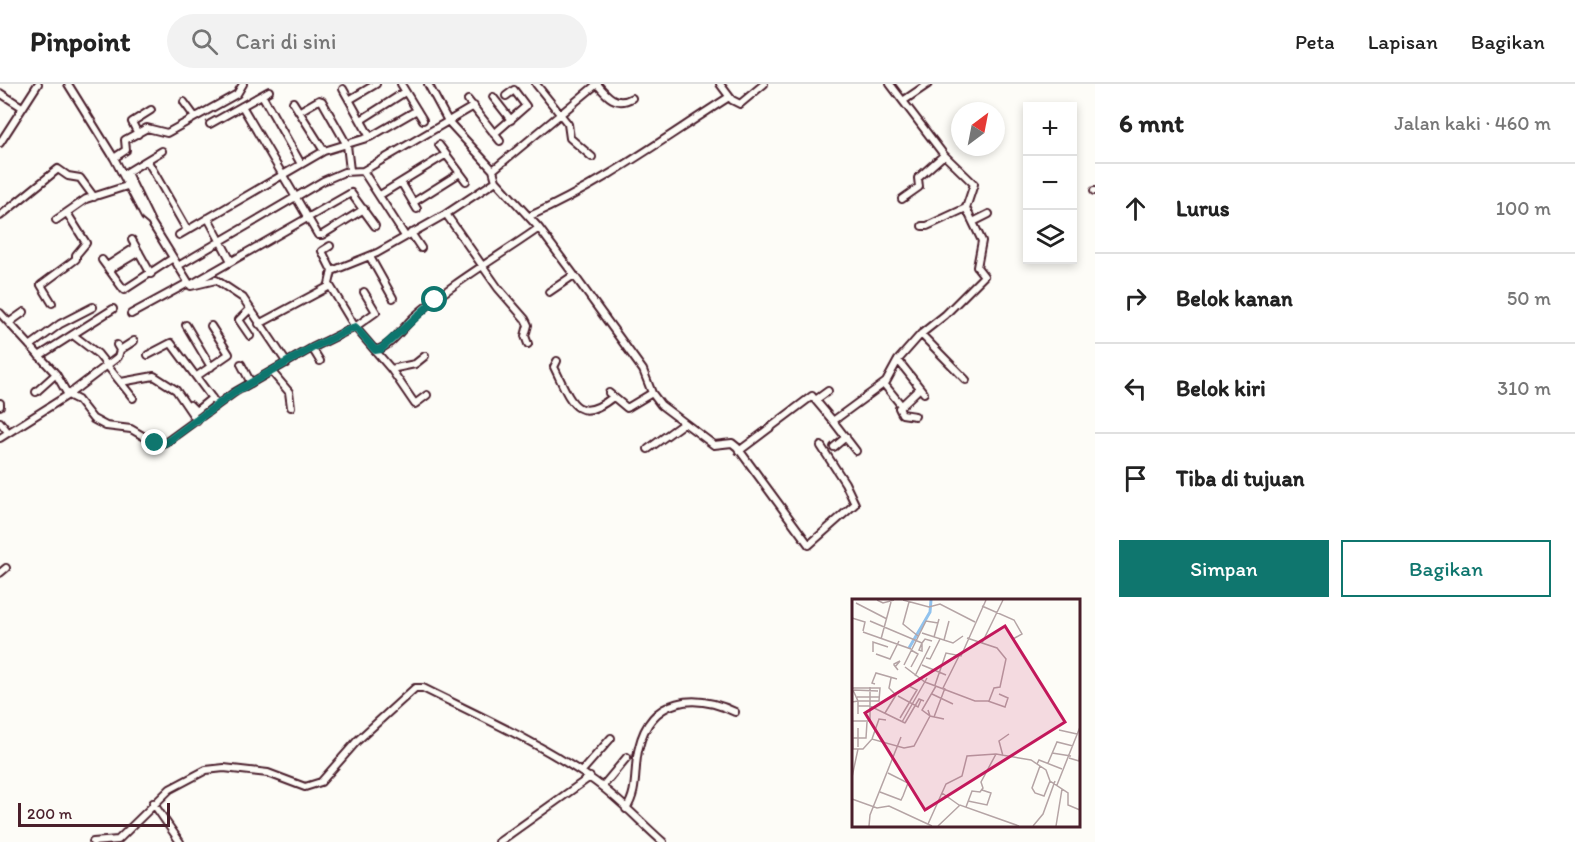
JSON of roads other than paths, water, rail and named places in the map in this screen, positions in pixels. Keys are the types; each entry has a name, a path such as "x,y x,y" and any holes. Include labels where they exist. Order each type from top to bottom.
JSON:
{"street":[{"path":"0,141 38,84"},
{"path":"69,84 189,284 196,286 217,281 240,296 287,363"},
{"path":"114,158 126,150 125,140 152,128 167,133 237,94 243,84"},
{"path":"349,100 376,84"},
{"path":"400,84 423,120"},
{"path":"428,84 448,121 493,170 496,181 530,216 643,370 652,393 662,405 714,445 732,443 808,545 855,504 845,483 821,446"},
{"path":"536,84 568,124 570,138 592,157"},
{"path":"493,170 597,84 616,102 632,98"},
{"path":"720,84 729,97 738,104 743,103 764,84"},
{"path":"834,421 884,384 898,360 921,334 945,315 984,276 977,267 982,241 966,208 974,184 944,155 890,84"},
{"path":"903,101 928,84"},
{"path":"343,90 370,137"},
{"path":"494,134 526,106 514,90 506,96"},
{"path":"210,124 269,91"},
{"path":"361,120 405,92"},
{"path":"0,93 22,107"},
{"path":"262,95 302,165"},
{"path":"300,111 327,95"},
{"path":"493,97 511,120"},
{"path":"530,216 570,198 620,170 729,97"},
{"path":"321,100 347,145 350,170"},
{"path":"468,100 500,141"},
{"path":"184,102 195,117"},
{"path":"293,102 324,151"},
{"path":"242,106 308,219 321,236 364,209"},
{"path":"178,267 323,181 350,170 363,171 474,106"},
{"path":"138,134 132,122 151,110"},
{"path":"179,235 324,151 370,137 417,110"},
{"path":"439,145 466,181"},
{"path":"124,174 162,151"},
{"path":"380,195 446,154"},
{"path":"902,199 919,187 918,178 944,155"},
{"path":"147,160 187,230"},
{"path":"0,216 58,169 68,176 80,178 94,197"},
{"path":"363,171 408,234 421,248"},
{"path":"414,202 460,173"},
{"path":"124,174 127,186 144,217 151,222"},
{"path":"332,272 370,257 446,214 496,181"},
{"path":"401,182 417,209"},
{"path":"56,220 81,202 127,186"},
{"path":"131,314 308,219 351,193 375,226"},
{"path":"921,226 966,208"},
{"path":"52,303 41,285 76,260 76,255 86,243 67,213"},
{"path":"446,214 483,267 525,319 529,326 525,336 528,344"},
{"path":"973,222 988,214"},
{"path":"208,218 231,261"},
{"path":"375,350 388,343 435,300 539,228"},
{"path":"132,240 151,274"},
{"path":"330,246 322,251 332,272 330,286 355,327 391,369 415,404 427,395"},
{"path":"138,250 106,265 124,290 173,258"},
{"path":"370,257 393,298"},
{"path":"549,292 574,275"},
{"path":"259,324 330,286"},
{"path":"0,313 56,374 68,395 78,400 99,423 131,429 160,444 251,383 312,348 355,327 376,312 364,292"},
{"path":"30,346 60,324 93,307"},
{"path":"39,356 113,309"},
{"path":"249,310 239,320 250,336"},
{"path":"0,326 24,312"},
{"path":"186,325 211,367"},
{"path":"197,376 229,354 211,326"},
{"path":"921,334 966,380"},
{"path":"73,335 108,365 133,398"},
{"path":"0,438 68,395 118,357 118,348 134,341"},
{"path":"148,355 169,342 217,405"},
{"path":"312,348 321,361"},
{"path":"391,369 415,364 425,356"},
{"path":"898,360 922,391 899,408 902,414 915,416"},
{"path":"557,361 554,367 563,385 580,409 584,411 597,409 611,395 627,408 652,393"},
{"path":"241,364 251,383"},
{"path":"272,372 288,392 291,407"},
{"path":"36,392 56,374"},
{"path":"121,382 154,376 176,390 196,421"},
{"path":"884,384 901,405"},
{"path":"817,399 828,391"},
{"path":"739,451 812,396 817,399 856,451"},
{"path":"185,403 196,411 212,398"},
{"path":"0,422 8,432"},
{"path":"648,449 684,423"},
{"path":"834,447 846,437"},
{"path":"0,573 6,568"},
{"path":"93,842 118,840 153,803 180,783 206,770 216,768 268,773 298,786 312,786 326,777 357,741 415,688 423,688 534,744 590,777 663,842"},
{"path":"626,809 634,796 639,747 657,715 678,703 697,699 735,712"},
{"path":"582,772 610,738"},
{"path":"602,787 627,757"},
{"path":"499,842 590,777"},
{"path":"153,803 180,842"}]}
